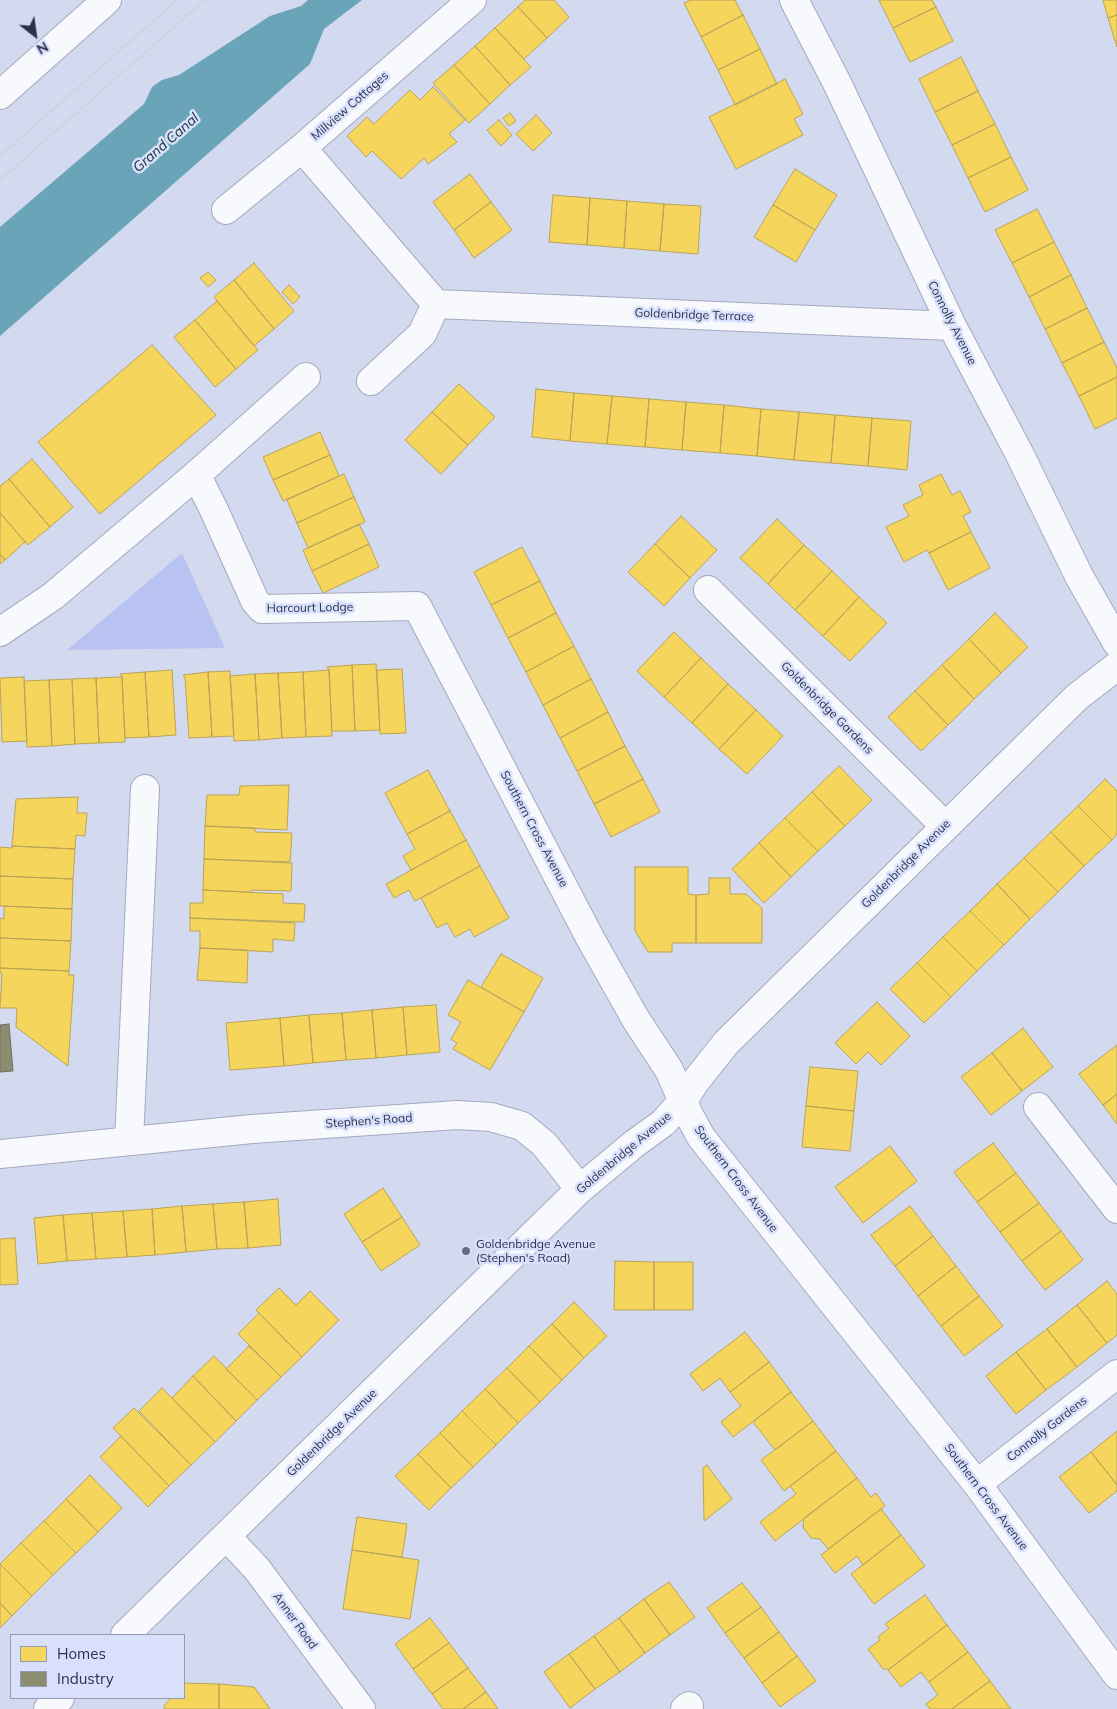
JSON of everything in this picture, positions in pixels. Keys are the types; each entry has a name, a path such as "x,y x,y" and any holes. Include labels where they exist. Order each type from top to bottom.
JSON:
{"street":[{"path":"0,95 107,0"},
{"name":"Millview Cottages","path":"226,210 302,148 472,0"},
{"name":"Connolly Avenue","path":"794,0 837,83 952,326 1019,453 1079,576 1117,643"},
{"path":"302,148 436,304 422,334 371,381"},
{"name":"Goldenbridge Terrace","path":"436,304 952,326"},
{"path":"0,632 53,596 195,476 306,376"},
{"name":"Harcourt Lodge","path":"195,476 214,510 255,601 262,609 418,606"},
{"name":"Goldenbridge Gardens","path":"708,590 945,826"},
{"name":"Southern Cross Avenue","path":"418,606 590,938 634,1018 669,1070 701,1137 977,1484 1117,1676"},
{"name":"Goldenbridge Avenue","path":"125,1634 580,1189 663,1123 683,1101 695,1082 726,1043 1077,697 1117,666"},
{"path":"129,1141 145,789"},
{"path":"1038,1107 1117,1209"},
{"name":"Stephen's Road","path":"0,1154 252,1129 457,1115 491,1117 522,1126 544,1144 580,1189"},
{"name":"Connolly Gardens","path":"977,1484 1117,1374"},
{"name":"Anner Road","path":"226,1536 257,1569 361,1709"},
{"path":"48,1709 59,1699"}],"shaded area":[{"path":"182,553 225,648 67,650"}],"water":[{"name":"Grand Canal","path":"308,0 362,0 324,29 310,64 0,336 0,227 144,104 152,87 162,80 179,75 270,16 301,6"}],"building: Homes":[{"path":"525,0 554,0 569,17 547,38 518,7"},
{"path":"691,0 735,0 743,15 701,37 684,3"},
{"path":"879,0 932,0 936,7 893,28"},
{"path":"1103,0 1117,0 1117,15 1108,18"},
{"path":"518,7 547,38 524,59 495,28"},
{"path":"936,7 953,41 910,62 893,28"},
{"path":"743,15 760,49 718,70 701,37"},
{"path":"1117,15 1117,47 1108,18"},
{"path":"495,28 531,67 510,85 475,46"},
{"path":"475,46 510,85 490,104 454,65"},
{"path":"760,49 777,84 735,105 718,70"},
{"path":"961,57 978,91 935,112 919,79"},
{"path":"454,65 490,104 469,123 433,83"},
{"path":"785,79 803,114 794,119 803,135 736,169 709,117"},
{"path":"433,87 465,120 449,134 457,142 428,164 424,158 401,179 372,151 366,157 347,136 367,117 374,124 410,90 420,100"},
{"path":"978,91 995,124 952,145 935,112"},
{"path":"510,113 516,121 509,126 503,118"},
{"path":"536,115 552,133 533,151 516,134"},
{"path":"499,120 512,135 501,146 487,130"},
{"path":"995,124 1011,157 968,178 952,145"},
{"path":"1011,157 1028,190 985,212 968,178"},
{"path":"795,169 837,195 815,230 773,205"},
{"path":"470,174 491,202 454,230 433,202"},
{"path":"553,195 590,198 587,245 549,242"},
{"path":"590,198 627,201 624,248 587,245"},
{"path":"627,201 664,204 660,251 624,248"},
{"path":"491,202 512,230 474,258 454,230"},
{"path":"664,204 701,206 698,254 660,251"},
{"path":"773,205 815,230 796,262 754,237"},
{"path":"1037,209 1054,242 1012,263 995,230"},
{"path":"1054,242 1071,275 1029,297 1012,263"},
{"path":"254,263 294,311 274,329 234,280"},
{"path":"208,272 216,280 208,287 200,278"},
{"path":"1071,275 1087,308 1045,329 1029,297"},
{"path":"234,280 274,329 254,346 214,297"},
{"path":"289,285 300,297 293,304 282,292"},
{"path":"217,301 258,350 236,369 195,320"},
{"path":"1087,308 1104,342 1062,363 1045,329"},
{"path":"195,320 236,369 215,387 174,337"},
{"path":"1104,342 1117,368 1117,377 1079,396 1062,363"},
{"path":"152,345 216,415 100,514 38,442"},
{"path":"1117,377 1117,418 1095,429 1079,396"},
{"path":"459,384 495,417 468,445 432,412"},
{"path":"536,389 574,393 570,441 532,437"},
{"path":"574,393 612,396 607,444 570,441"},
{"path":"612,396 649,399 645,447 607,444"},
{"path":"649,399 686,402 682,450 645,447"},
{"path":"686,402 724,405 720,453 682,450"},
{"path":"724,405 761,409 757,456 720,453"},
{"path":"761,409 799,412 794,460 757,456"},
{"path":"432,412 468,445 441,474 405,440"},
{"path":"799,412 835,415 831,463 794,460"},
{"path":"835,415 872,418 868,466 831,463"},
{"path":"872,418 911,421 907,470 868,466"},
{"path":"320,432 330,455 273,480 263,457"},
{"path":"330,455 339,476 283,501 273,480"},
{"path":"32,459 73,507 50,527 9,479"},
{"path":"344,474 354,497 297,523 287,500"},
{"path":"941,474 952,495 960,491 971,512 963,516 971,532 929,553 927,550 904,562 886,527 909,516 903,505 923,495 919,485"},
{"path":"9,479 50,527 28,545 0,513 0,486"},
{"path":"354,497 365,522 308,548 297,523"},
{"path":"0,513 25,542 5,560 0,554"},
{"path":"681,516 717,550 690,578 655,544"},
{"path":"777,519 804,545 768,584 740,558"},
{"path":"359,524 369,544 312,571 303,550"},
{"path":"971,532 990,568 948,590 929,553"},
{"path":"369,544 379,567 323,593 312,571"},
{"path":"655,544 690,578 664,606 628,572"},
{"path":"804,545 832,571 795,610 768,584"},
{"path":"522,547 540,581 491,605 474,572"},
{"path":"0,554 5,560 0,564"},
{"path":"832,571 859,597 823,636 795,610"},
{"path":"540,581 556,613 508,638 491,605"},
{"path":"859,597 887,623 850,661 823,636"},
{"path":"556,613 574,646 526,672 508,638"},
{"path":"995,613 1028,647 1001,673 969,639"},
{"path":"674,632 701,658 664,697 637,671"},
{"path":"969,639 1001,673 974,699 942,665"},
{"path":"574,646 591,679 543,705 526,672"},
{"path":"701,658 728,684 692,723 664,697"},
{"path":"376,664 380,730 355,731 352,665"},
{"path":"352,665 355,731 332,731 329,670 327,667"},
{"path":"942,665 974,699 948,725 915,691"},
{"path":"402,669 406,733 380,734 377,670"},
{"path":"172,670 176,735 149,737 145,672"},
{"path":"329,670 332,736 306,737 303,672"},
{"path":"230,671 234,736 212,737 208,672"},
{"path":"145,672 149,737 125,738 122,677 120,674"},
{"path":"208,672 212,737 189,738 185,678 183,675"},
{"path":"303,672 306,737 282,738 278,673"},
{"path":"278,673 282,738 259,740 255,674"},
{"path":"255,674 259,740 234,741 230,676"},
{"path":"24,677 27,741 2,742 0,678"},
{"path":"122,677 125,742 99,743 96,678"},
{"path":"96,678 99,743 75,744 72,679"},
{"path":"72,679 75,744 52,746 49,680"},
{"path":"591,679 608,712 560,738 543,705"},
{"path":"49,680 52,746 27,747 24,681"},
{"path":"728,684 756,710 719,749 692,723"},
{"path":"915,691 948,725 921,751 888,717"},
{"path":"756,710 783,736 747,774 719,749"},
{"path":"608,712 625,746 577,771 560,738"},
{"path":"625,746 643,779 594,804 577,771"},
{"path":"839,766 872,800 845,826 812,792"},
{"path":"428,770 450,811 407,834 385,793"},
{"path":"643,779 660,812 611,837 594,804"},
{"path":"1105,779 1117,791 1117,834 1112,840 1078,806"},
{"path":"289,785 287,830 205,826 207,795 239,795 240,786"},
{"path":"812,792 845,826 818,851 785,818"},
{"path":"78,797 77,813 87,813 85,836 76,835 75,849 12,846 16,799"},
{"path":"1078,806 1112,840 1084,866 1051,832"},
{"path":"450,811 466,840 411,870 403,856 415,849 407,834"},
{"path":"785,818 818,851 791,877 759,843"},
{"path":"205,826 255,828 255,832 292,833 290,862 204,859"},
{"path":"1051,832 1084,866 1058,892 1024,858"},
{"path":"466,840 480,866 415,901 409,890 394,898 386,884"},
{"path":"759,843 791,877 764,903 732,869"},
{"path":"12,846 75,849 73,879 0,876 0,847 12,848"},
{"path":"1024,858 1058,892 1030,919 997,884"},
{"path":"204,859 292,863 291,891 203,890"},
{"path":"480,866 509,918 474,937 470,929 455,937 447,923 437,928 421,898"},
{"path":"635,867 688,867 688,894 696,895 696,943 672,943 672,952 648,952 635,931"},
{"path":"0,876 73,879 72,909 0,906"},
{"path":"709,878 730,878 730,894 746,894 762,908 762,943 696,943 696,895 709,894"},
{"path":"997,884 1030,919 1004,945 970,911"},
{"path":"203,890 283,894 283,903 305,904 304,922 190,918 190,903 203,903"},
{"path":"4,906 72,909 71,941 0,938 0,918 4,919"},
{"path":"970,911 1004,945 977,971 943,937"},
{"path":"190,918 295,923 294,941 273,939 273,952 200,948 200,931 190,931"},
{"path":"943,937 977,971 951,997 917,963"},
{"path":"0,938 71,941 69,971 0,968"},
{"path":"200,948 248,950 247,983 197,980"},
{"path":"501,954 543,978 524,1012 481,987"},
{"path":"917,963 951,997 924,1023 890,989"},
{"path":"0,968 69,971 69,975 74,975 68,1066 16,1027 17,1008 0,1008 2,973 0,973"},
{"path":"468,980 524,1012 490,1070 453,1049 457,1043 451,1039 461,1022 448,1015"},
{"path":"877,1002 910,1036 881,1065 868,1052 856,1064 835,1043"},
{"path":"436,1005 440,1052 407,1055 403,1007"},
{"path":"403,1007 407,1055 376,1058 372,1010"},
{"path":"372,1010 376,1058 346,1060 342,1013"},
{"path":"342,1013 346,1060 313,1063 309,1015"},
{"path":"309,1015 313,1063 284,1066 280,1018"},
{"path":"280,1018 284,1066 230,1070 226,1023"},
{"path":"1023,1028 1053,1067 1022,1091 992,1053"},
{"path":"1117,1045 1117,1094 1103,1105 1079,1074"},
{"path":"992,1053 1022,1091 991,1115 961,1077"},
{"path":"810,1067 858,1071 854,1111 806,1106"},
{"path":"1117,1094 1117,1124 1103,1105"},
{"path":"806,1106 854,1111 850,1151 802,1147"},
{"path":"993,1143 1016,1173 977,1202 954,1172"},
{"path":"890,1146 917,1181 863,1223 835,1187"},
{"path":"1016,1173 1039,1203 1000,1232 977,1202"},
{"path":"383,1188 402,1217 362,1242 344,1214"},
{"path":"278,1199 281,1245 248,1248 244,1202"},
{"path":"244,1202 248,1248 217,1249 213,1204"},
{"path":"1039,1203 1061,1231 1022,1261 1000,1232"},
{"path":"213,1204 217,1249 186,1252 182,1206"},
{"path":"182,1206 186,1252 155,1255 152,1209"},
{"path":"910,1206 933,1236 895,1266 871,1235"},
{"path":"152,1209 155,1255 127,1257 123,1211"},
{"path":"123,1211 127,1257 96,1259 92,1213"},
{"path":"92,1213 96,1259 67,1261 63,1215"},
{"path":"63,1215 67,1261 38,1264 34,1218"},
{"path":"402,1217 420,1245 381,1271 362,1242"},
{"path":"1061,1231 1083,1260 1045,1290 1022,1261"},
{"path":"933,1236 956,1266 918,1296 895,1266"},
{"path":"15,1238 18,1284 0,1285 0,1239"},
{"path":"615,1261 654,1262 654,1310 614,1310"},
{"path":"654,1262 693,1262 693,1310 654,1310"},
{"path":"956,1266 979,1296 941,1326 918,1296"},
{"path":"1107,1281 1117,1294 1117,1335 1107,1343 1077,1305"},
{"path":"279,1288 296,1305 310,1291 339,1320 302,1357 256,1310"},
{"path":"979,1296 1003,1326 964,1356 941,1326"},
{"path":"574,1302 607,1336 584,1358 552,1324"},
{"path":"1077,1305 1107,1343 1077,1367 1047,1329"},
{"path":"259,1313 302,1357 281,1377 238,1334"},
{"path":"552,1324 584,1358 562,1380 529,1346"},
{"path":"1047,1329 1077,1367 1046,1390 1016,1352"},
{"path":"745,1332 769,1362 730,1392 720,1378 703,1391 690,1374"},
{"path":"249,1346 281,1377 257,1400 226,1369"},
{"path":"529,1346 562,1380 540,1402 507,1368"},
{"path":"1016,1352 1046,1390 1016,1414 986,1376"},
{"path":"214,1356 257,1400 236,1421 193,1376"},
{"path":"769,1362 791,1392 733,1437 721,1422 741,1406 730,1392"},
{"path":"507,1368 540,1402 518,1423 485,1389"},
{"path":"193,1376 236,1421 215,1442 172,1398"},
{"path":"162,1388 215,1442 191,1465 139,1411"},
{"path":"485,1389 518,1423 496,1445 462,1411"},
{"path":"791,1392 813,1421 775,1450 753,1422"},
{"path":"134,1408 191,1465 169,1486 113,1428"},
{"path":"462,1411 496,1445 473,1467 440,1433"},
{"path":"813,1421 836,1451 784,1491 761,1460"},
{"path":"1117,1431 1117,1485 1091,1452"},
{"path":"440,1433 473,1467 451,1488 418,1454"},
{"path":"121,1436 169,1486 148,1507 100,1457"},
{"path":"836,1451 857,1478 775,1541 760,1522 796,1494 790,1486"},
{"path":"1091,1452 1117,1485 1117,1491 1089,1513 1059,1477"},
{"path":"418,1454 451,1488 429,1510 395,1476"},
{"path":"707,1465 732,1499 704,1521 703,1468"},
{"path":"90,1475 122,1508 98,1532 66,1499"},
{"path":"857,1478 871,1497 876,1493 885,1506 828,1549 820,1539 811,1538 803,1527 804,1518"},
{"path":"66,1499 98,1532 76,1553 44,1521"},
{"path":"881,1509 901,1535 863,1565 857,1556 835,1573 821,1555"},
{"path":"357,1517 407,1524 402,1557 352,1550"},
{"path":"44,1521 76,1553 53,1575 21,1543"},
{"path":"901,1535 925,1566 874,1604 851,1574"},
{"path":"21,1543 53,1575 32,1596 0,1564"},
{"path":"352,1550 419,1560 410,1619 343,1609"},
{"path":"0,1564 32,1596 12,1616 0,1603"},
{"path":"669,1582 695,1617 670,1635 644,1599"},
{"path":"742,1583 761,1607 725,1633 707,1608"},
{"path":"925,1595 947,1625 888,1670 886,1668 884,1670 868,1649 880,1640 878,1637 889,1628 885,1624"},
{"path":"644,1599 670,1635 645,1653 619,1618"},
{"path":"0,1603 12,1616 0,1628"},
{"path":"761,1607 779,1632 744,1658 725,1633"},
{"path":"430,1618 449,1643 413,1669 395,1644"},
{"path":"619,1618 645,1653 620,1672 594,1636"},
{"path":"947,1625 968,1652 929,1682 921,1672 901,1687 888,1670"},
{"path":"779,1632 797,1656 762,1683 744,1658"},
{"path":"594,1636 620,1672 595,1689 569,1654"},
{"path":"449,1643 468,1668 432,1694 413,1669"},
{"path":"968,1652 990,1681 952,1709 930,1709 926,1704 938,1695 929,1682"},
{"path":"569,1654 595,1689 570,1708 544,1672"},
{"path":"797,1656 816,1681 780,1707 762,1683"},
{"path":"468,1668 486,1692 463,1709 443,1709 432,1694"},
{"path":"990,1681 1011,1709 952,1709"},
{"path":"185,1683 219,1684 219,1709 164,1709 164,1706 170,1699 185,1699"},
{"path":"219,1684 254,1687 270,1709 219,1709"},
{"path":"486,1692 498,1709 463,1709"}],"building: Industry":[{"path":"9,1024 13,1071 0,1072 0,1025"}],"tram line":[{"path":"0,156 177,0"},
{"path":"0,180 205,0"}],"place":[{"name":"Goldenbridge Avenue (Stephen's Road)","path":"466,1251"}]}
